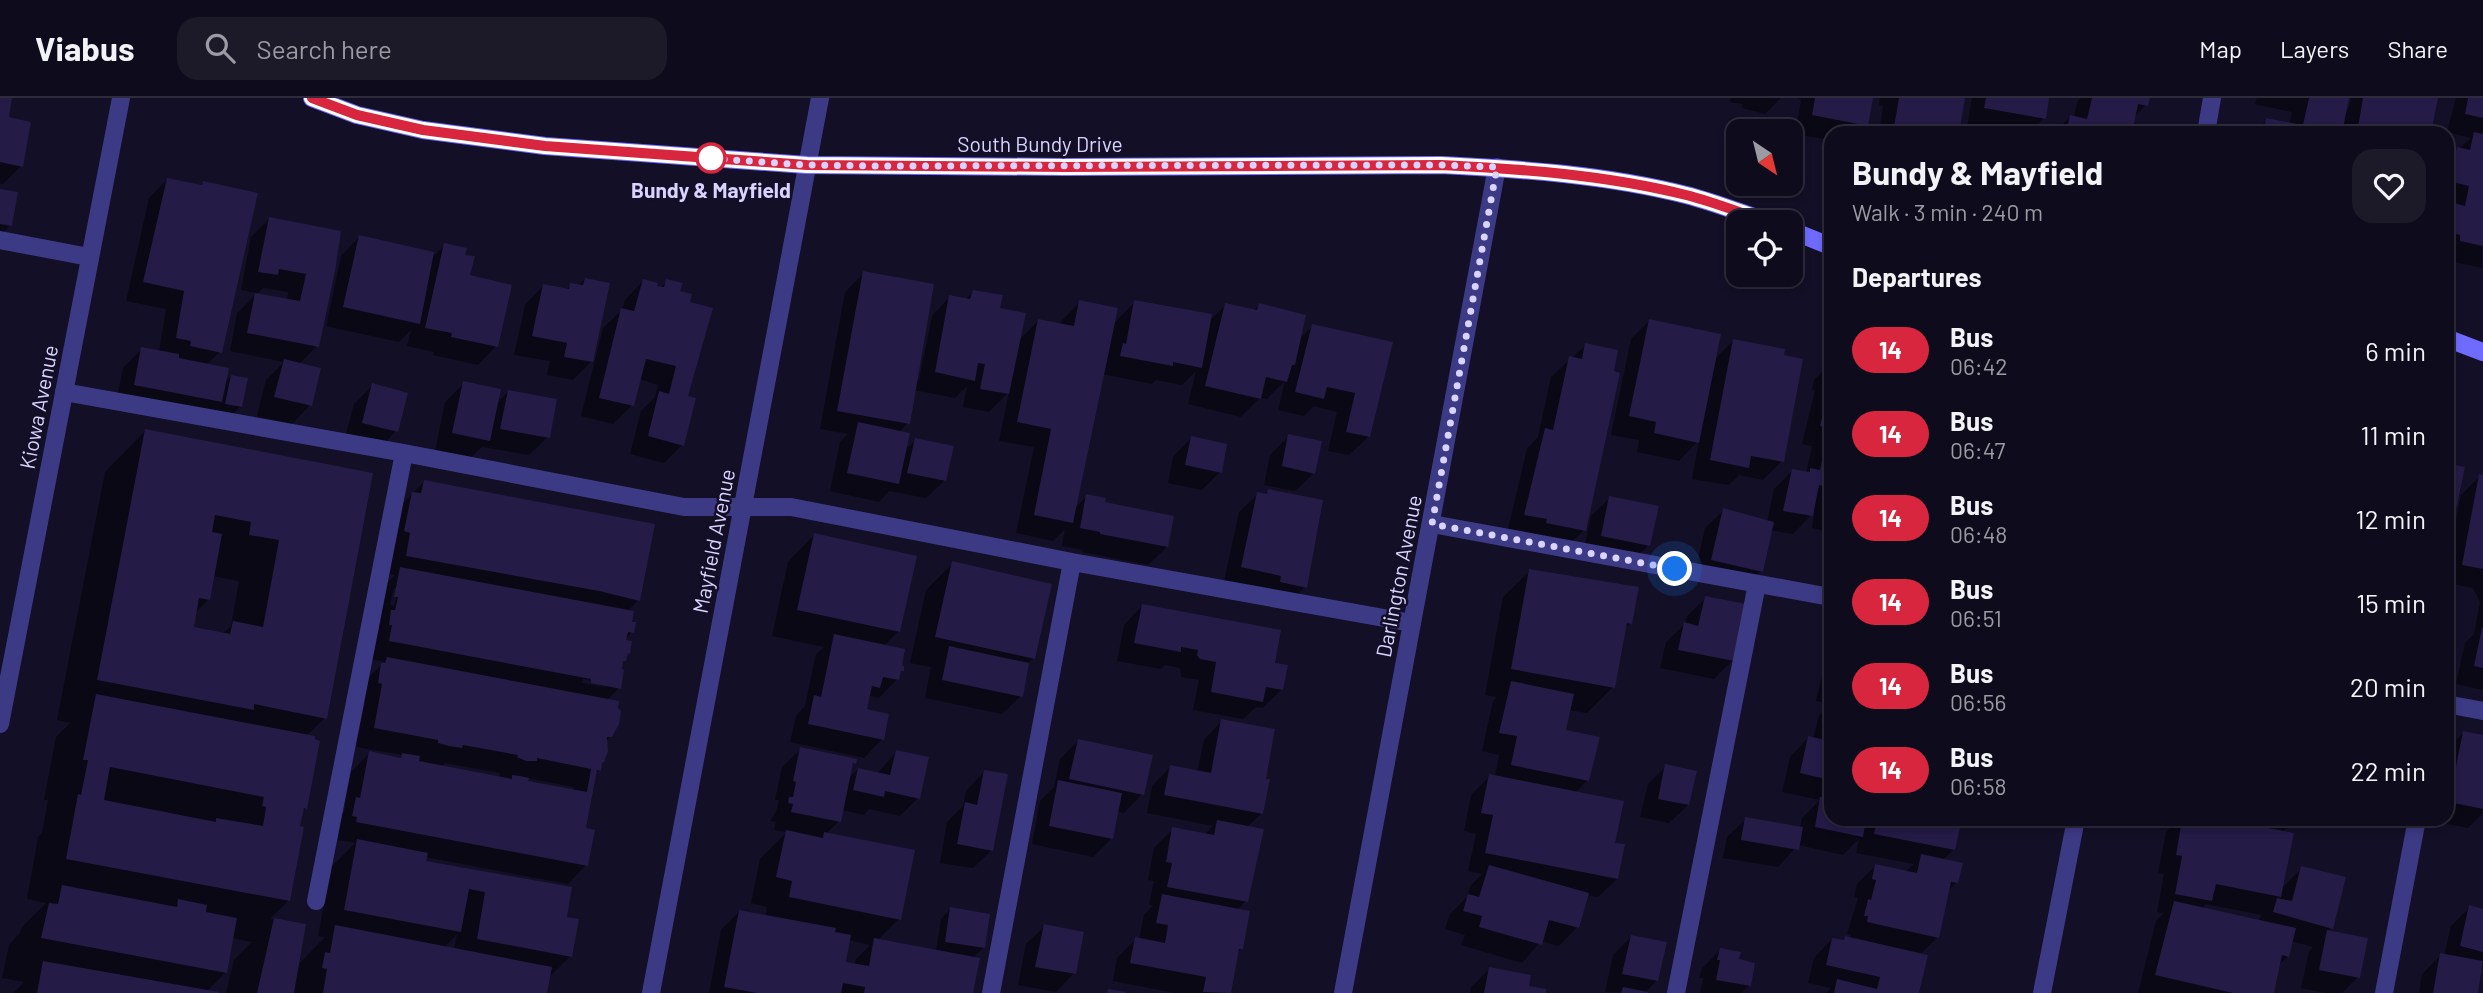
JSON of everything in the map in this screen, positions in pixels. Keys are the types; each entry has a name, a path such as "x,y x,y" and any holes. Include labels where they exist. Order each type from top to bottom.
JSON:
{"street":[{"name":"Kiowa Avenue","path":"0,724 121,98"},
{"name":"South Bundy Drive","path":"312,98 357,115 423,130 545,146 807,165 1497,167 1603,178 1687,195 1732,210"},
{"name":"Mayfield Avenue","path":"650,993 820,98"},
{"path":"2207,126 2211,98"},
{"name":"Darlington Avenue","path":"1343,993 1497,167"},
{"path":"1803,235 1824,244"},
{"path":"0,240 89,257"},
{"path":"2454,341 2483,352"},
{"path":"64,392 684,507 791,507 1072,562 1412,623"},
{"path":"316,901 404,453"},
{"path":"1432,524 1824,596"},
{"path":"991,993 1072,562"},
{"path":"1676,993 1757,584"},
{"path":"2454,706 2483,711"},
{"path":"2042,993 2075,826"},
{"path":"2384,993 2416,826"}],"building":[{"path":"0,98 12,98 9,117 31,122 23,167 0,162"},
{"path":"1815,98 1873,98 1868,126 1812,115"},
{"path":"1899,98 1965,98 1960,126 1894,126"},
{"path":"1986,98 2049,98 2046,119 1984,108"},
{"path":"2092,98 2150,98 2148,106 2138,104 2133,126 2068,126 2070,115 2087,119"},
{"path":"2309,98 2349,98 2343,126 2264,126 2266,118 2303,125"},
{"path":"2363,98 2438,98 2432,126 2358,126"},
{"path":"2468,98 2483,98 2483,118 2465,114"},
{"path":"2474,132 2483,134 2483,246 2460,241 2460,235 2456,234 2454,238 2454,203 2465,206 2469,186 2454,182 2454,160 2457,147 2470,150"},
{"path":"167,178 202,185 203,181 258,193 222,353 190,346 191,341 176,338 184,291 143,282"},
{"path":"0,189 18,192 12,226 0,224"},
{"path":"269,217 341,231 319,347 247,333 255,293 300,301 306,274 279,269 278,275 258,272"},
{"path":"359,235 434,252 420,324 343,307"},
{"path":"444,243 467,248 465,255 475,256 470,275 512,285 498,347 451,337 452,333 425,328"},
{"path":"863,271 934,284 910,424 837,411"},
{"path":"585,278 610,283 593,362 564,357 567,343 532,336 543,284 569,289 570,283 583,285"},
{"path":"643,279 664,287 666,279 683,283 680,291 692,294 690,302 713,308 688,396 696,398 684,446 648,436 659,391 669,394 676,366 646,359 634,406 599,398 621,308 634,311"},
{"path":"973,290 1003,295 1000,308 1026,313 1009,394 980,389 985,364 978,363 975,381 935,372 949,295 970,299"},
{"path":"1079,300 1118,308 1073,523 1034,515 1051,429 1017,422 1038,319 1074,326"},
{"path":"1134,300 1212,314 1202,368 1173,362 1173,366 1120,356 1123,343 1126,344"},
{"path":"1225,303 1257,310 1259,303 1306,315 1295,365 1292,365 1287,382 1266,377 1261,399 1205,386"},
{"path":"1649,319 1721,334 1699,443 1654,433 1656,422 1629,416"},
{"path":"1312,324 1393,342 1370,437 1346,432 1355,393 1327,387 1324,399 1295,392"},
{"path":"1733,339 1785,349 1784,355 1803,359 1784,462 1751,456 1749,468 1710,460"},
{"path":"1585,343 1618,350 1614,371 1620,373 1586,531 1546,523 1547,519 1524,515 1545,428 1553,430 1569,356 1582,359"},
{"path":"141,347 229,368 222,402 134,385"},
{"path":"284,359 321,368 312,406 274,397"},
{"path":"231,375 248,378 242,407 225,404"},
{"path":"463,381 501,389 490,441 452,433"},
{"path":"372,383 408,393 398,432 362,423"},
{"path":"508,390 557,399 550,438 500,429"},
{"path":"1824,409 1824,427 1820,426"},
{"path":"858,422 910,433 899,484 847,473"},
{"path":"145,429 373,473 327,719 254,704 254,710 97,680","holes":["215,515 251,522 249,535 279,540 263,627 233,621 230,634 194,627 199,598 210,600 222,534 212,532"]},
{"path":"1288,434 1322,441 1315,474 1282,466"},
{"path":"1191,436 1227,444 1222,473 1185,465"},
{"path":"915,438 954,446 946,481 907,473"},
{"path":"1824,451 1824,486 1819,485 1813,516 1783,511 1792,469 1810,472 1810,468 1820,470"},
{"path":"2454,465 2465,467 2454,519"},
{"path":"2479,474 2483,475 2483,569 2462,565"},
{"path":"424,480 655,524 640,601 406,556 410,533 404,531 412,492 421,493"},
{"path":"1268,489 1323,500 1307,588 1280,582 1281,576 1241,567 1257,492 1267,494"},
{"path":"1086,494 1106,498 1105,502 1174,516 1168,547 1080,528"},
{"path":"1609,496 1659,506 1650,546 1601,536"},
{"path":"1723,508 1774,522 1763,572 1711,560"},
{"path":"814,533 917,556 900,632 797,610"},
{"path":"952,561 1052,584 1035,659 935,637"},
{"path":"400,567 634,611 632,622 636,622 634,633 628,632 626,640 632,641 630,654 628,653 626,661 623,661 621,689 591,683 591,679 389,641 391,610 395,610 398,597 394,597"},
{"path":"1529,569 1639,587 1632,624 1627,623 1615,688 1511,669"},
{"path":"1705,596 1746,604 1734,661 1678,650 1684,622 1698,626"},
{"path":"1142,604 1281,630 1275,663 1288,665 1283,690 1266,687 1263,702 1211,692 1216,662 1200,659 1198,650 1181,647 1181,652 1134,643"},
{"path":"2483,628 2483,668 2474,666"},
{"path":"834,634 905,649 902,665 904,671 901,671 899,680 883,677 880,688 872,686 867,709 889,714 884,740 808,724 814,695 821,697"},
{"path":"949,646 1029,663 1023,697 942,680"},
{"path":"387,657 619,701 619,724 612,737 607,737 608,751 601,771 597,770 586,828 595,830 588,866 356,822 357,817 352,816 356,797 360,798 369,751 401,758 402,753 420,756 419,761 512,779 512,775 520,776 529,778 528,781 587,792 591,769 537,758 537,761 526,761 517,757 518,755 463,745 462,748 449,746 438,743 438,740 374,728 382,684 378,683 381,663 385,663"},
{"path":"1511,681 1574,694 1566,730 1600,737 1589,781 1511,765 1517,736 1499,733"},
{"path":"96,694 315,736 315,739 320,741 307,809 304,808 300,826 304,827 290,901 66,859 78,794 81,795 88,760 83,760","holes":["110,767 264,797 262,806 266,807 263,826 216,818 216,822 104,800"]},
{"path":"1221,719 1275,729 1263,814 1164,795 1170,765 1211,773"},
{"path":"2463,731 2483,735 2483,809 2454,803 2454,777"},
{"path":"1808,736 1824,740 1824,779 1800,773"},
{"path":"1078,739 1153,755 1144,795 1069,779"},
{"path":"800,747 857,759 856,764 853,763 841,822 791,812 793,804 788,803 789,797 793,797 796,782 793,781"},
{"path":"896,750 929,757 920,799 885,791 884,797 853,790 858,768 890,775"},
{"path":"1665,764 1697,771 1689,805 1658,799"},
{"path":"984,770 1008,774 993,851 957,844 965,802 977,805"},
{"path":"1489,774 1624,801 1615,843 1625,844 1618,879 1485,853 1493,815 1481,813"},
{"path":"1058,780 1122,793 1113,839 1049,826"},
{"path":"1820,797 1824,798 1824,826 1865,826 1863,837 1815,827"},
{"path":"1745,817 1803,827 1799,850 1741,840"},
{"path":"1217,820 1264,829 1248,902 1167,887 1172,863 1166,862 1172,827 1214,835"},
{"path":"1876,826 1960,826 1955,850 1874,834"},
{"path":"2181,826 2258,826 2294,833 2281,897 2216,884 2212,901 2175,894 2182,856 2176,855"},
{"path":"786,830 823,838 824,832 915,850 901,920 789,897 792,881 776,877"},
{"path":"357,839 428,853 426,861 572,887 567,917 579,919 572,957 477,939 485,892 469,889 461,932 344,910"},
{"path":"1921,854 1963,863 1958,883 1951,882 1939,938 1867,922 1868,916 1864,916 1876,880 1872,879 1875,864 1917,873"},
{"path":"1489,865 1589,893 1579,928 1549,920 1542,945 1479,927 1482,916 1463,911 1468,894 1479,897"},
{"path":"2301,866 2346,877 2333,929 2273,912 2277,898 2292,901"},
{"path":"62,885 177,907 178,899 207,905 206,912 237,918 227,973 41,938 49,903 58,904"},
{"path":"1162,894 1250,911 1243,949 1239,949 1231,993 1203,992 1206,977 1130,963 1135,937 1165,943 1168,925 1156,923"},
{"path":"2174,901 2296,928 2289,957 2282,955 2274,993 2233,993 2155,975"},
{"path":"2469,905 2483,909 2483,952 2460,946"},
{"path":"950,907 990,914 985,948 945,942"},
{"path":"739,910 836,928 835,932 851,935 846,962 869,966 874,938 980,958 973,993 864,993 865,987 843,983 841,993 757,993 724,987"},
{"path":"274,918 306,924 294,993 257,993"},
{"path":"1044,924 1084,932 1076,974 1035,967"},
{"path":"335,925 552,967 547,993 323,993 327,969 322,968 325,952 330,953"},
{"path":"2327,930 2368,938 2360,978 2319,970"},
{"path":"1631,935 1667,942 1658,981 1622,974"},
{"path":"1845,936 1928,955 1919,993 1834,993 1837,979 1877,989 1880,977 1826,965 1832,938 1844,940"},
{"path":"1720,948 1741,952 1739,959 1755,963 1751,986 1716,980"},
{"path":"2440,953 2483,961 2478,993 2433,993"},
{"path":"43,961 219,992 219,993 37,993"},
{"path":"1489,967 1531,975 1529,986 1546,989 1546,993 1484,993"},
{"path":"1623,987 1648,992 1621,993"},
{"path":"1108,989 1126,992 1107,993"}],"bus line":[{"name":"14","path":"312,98 357,115 423,130 545,146 807,165 1497,167 1603,178 1687,195 1732,210"}],"place":[{"name":"Bundy & Mayfield","path":"711,158"}],"route":[{"path":"711,158 705,158 807,165 1497,167 1432,524 1675,569"}]}
